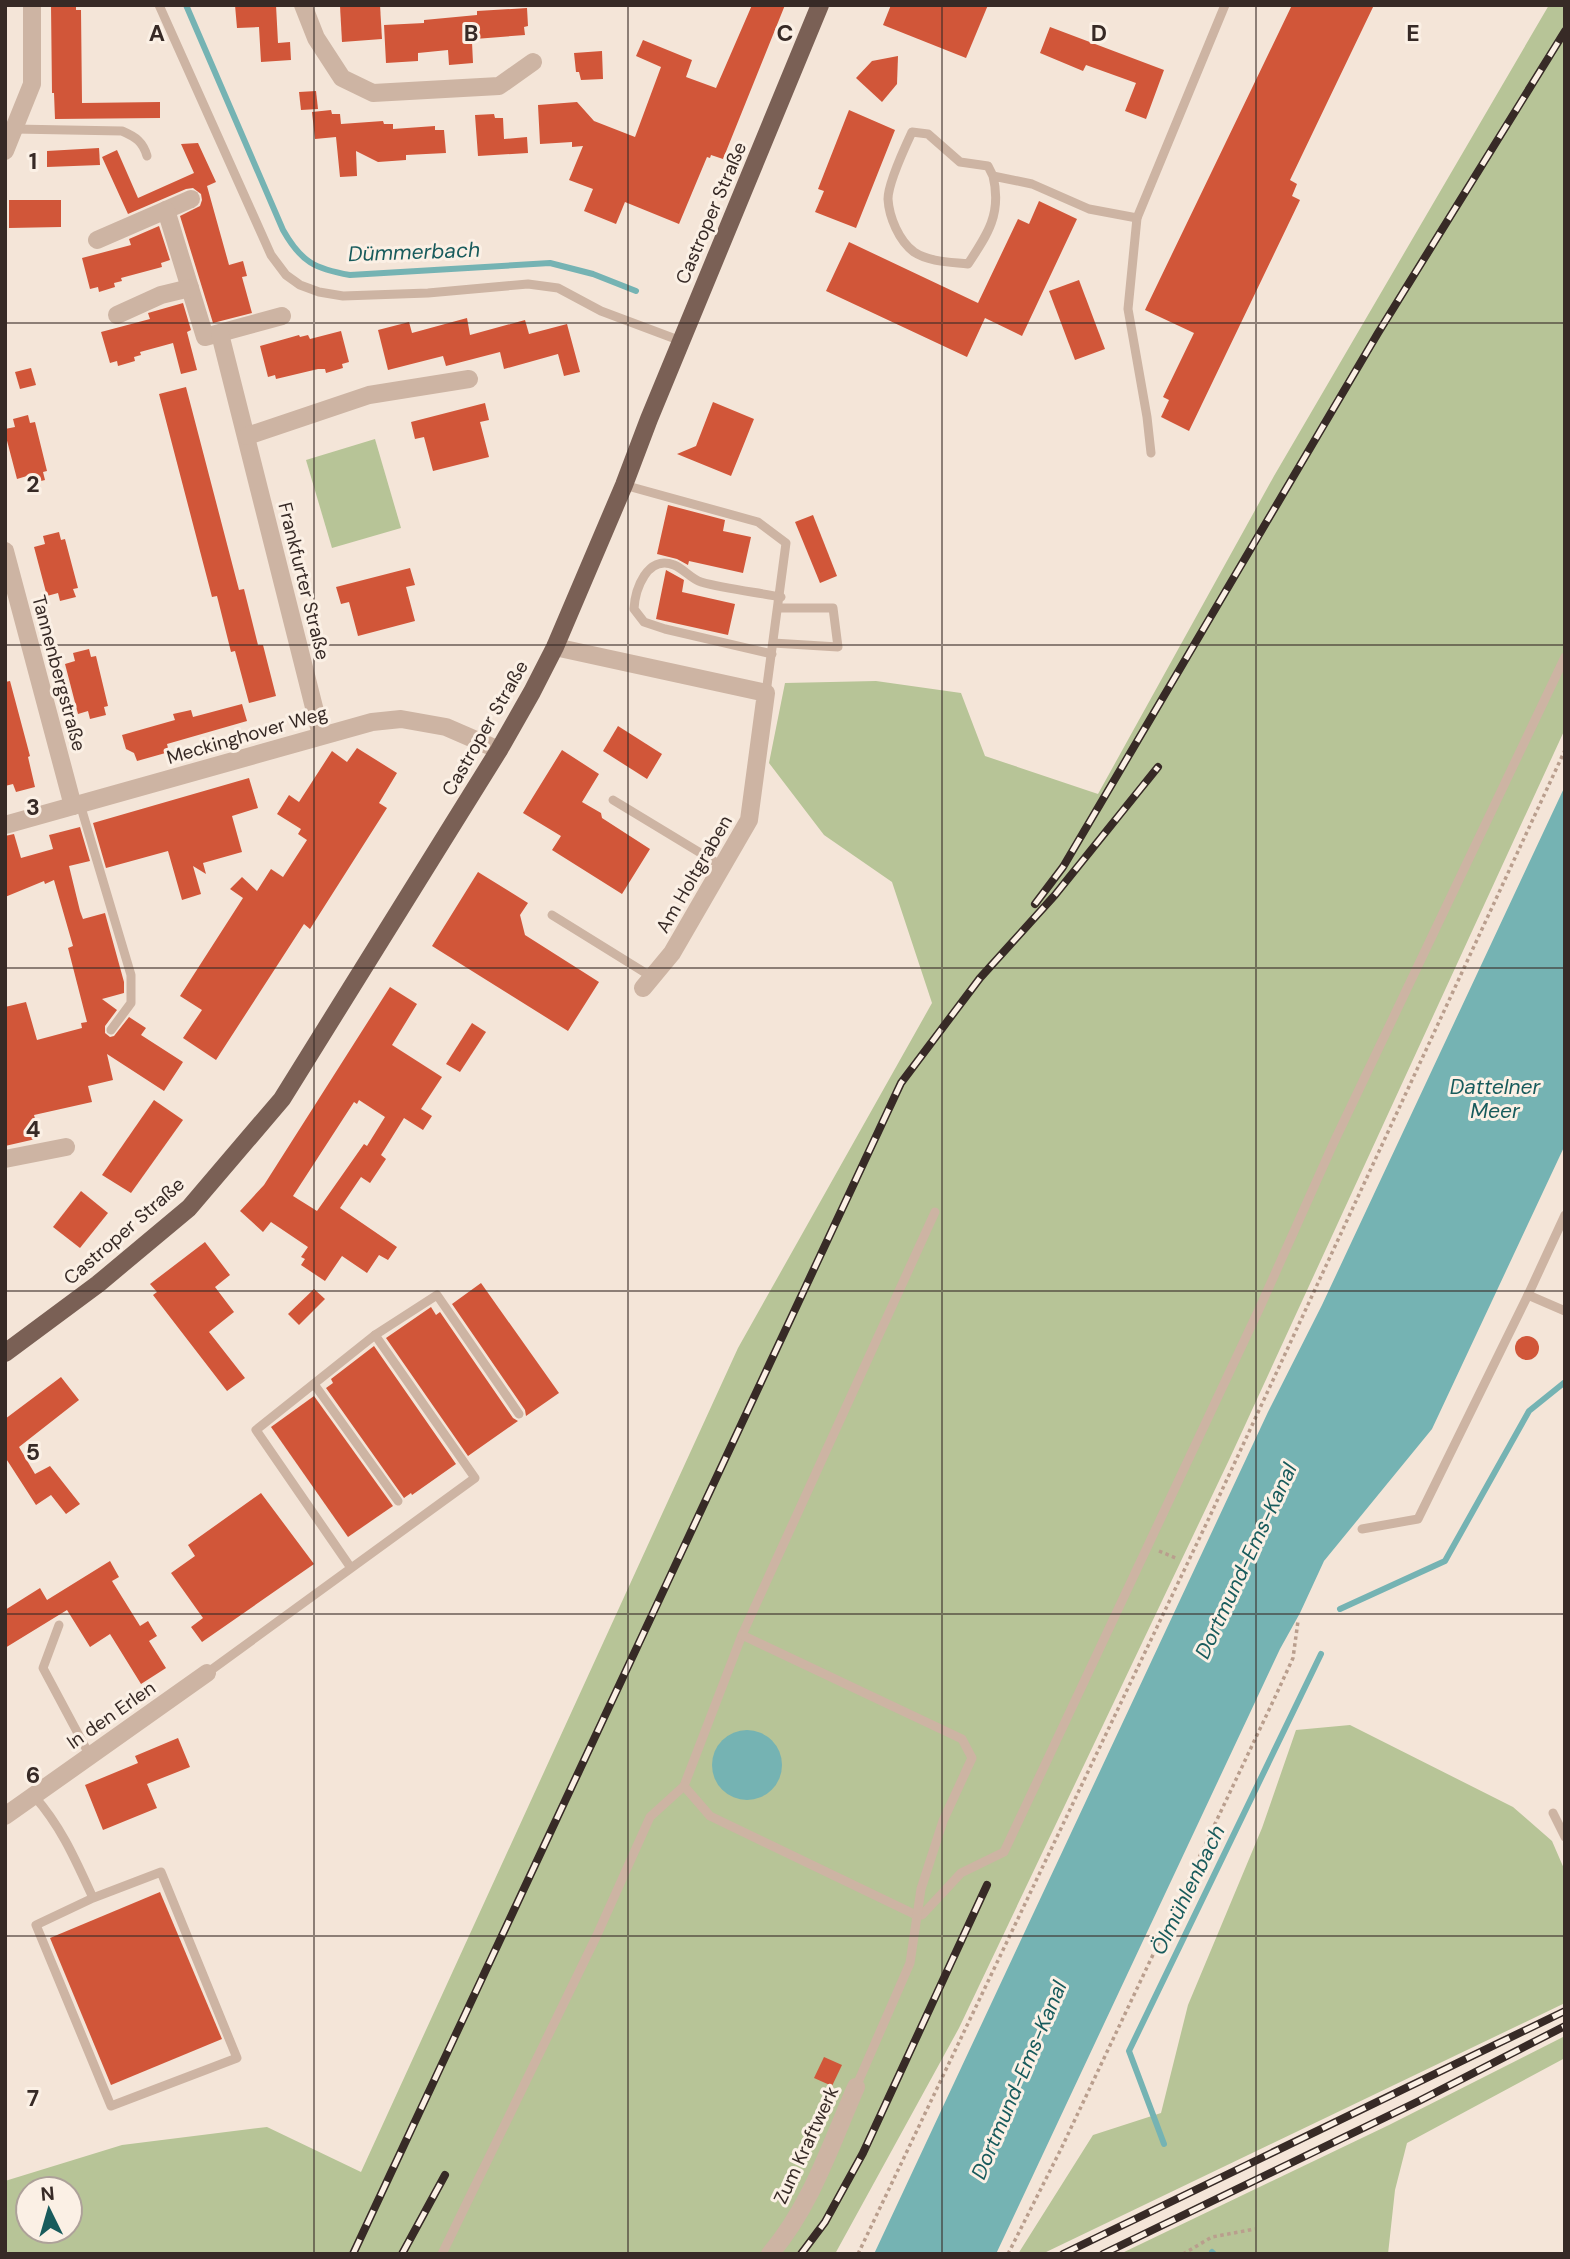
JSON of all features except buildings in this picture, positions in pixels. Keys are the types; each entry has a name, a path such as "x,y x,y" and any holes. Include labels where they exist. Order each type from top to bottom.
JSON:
{"main road":[{"name":"Castroper Straße","path":"5,1353 98,1284 189,1208 282,1099 499,750 555,647 820,5"}],"street":[{"path":"5,151 32,85 32,5"},
{"path":"303,5 316,38 342,78 373,93 499,86 533,62"},
{"path":"97,240 191,199"},
{"path":"166,210 205,337 282,316"},
{"path":"117,315 161,295 190,288"},
{"name":"Frankfurter Straße","path":"220,334 321,735"},
{"path":"247,436 369,395 469,379"},
{"name":"Tannenbergstraße","path":"5,551 76,805"},
{"path":"555,647 766,693"},
{"name":"Am Holtgraben","path":"648,982 672,953 750,820 766,693"},
{"name":"Meckinghover Weg","path":"5,825 372,722 401,719 446,727 499,750"},
{"path":"5,1159 66,1147"},
{"name":"In den Erlen","path":"5,1816 207,1673"},
{"name":"Zum Kraftwerk","path":"770,2254 811,2193 856,2087"}],"lane":[{"path":"159,5 271,255 286,275 300,285 318,292 343,296 428,293 528,284 558,288 601,311 681,341"},
{"path":"1151,453 1128,309 1137,218 1225,5"},
{"path":"14,129 122,131 136,137 147,156"},
{"path":"912,132 928,134 960,162 988,166 993,176 996,190 991,229 968,264 940,261 914,251 895,227 888,197 912,132"},
{"path":"993,176 1032,184 1089,209 1137,218"},
{"path":"624,485 758,522 786,543 781,597 766,693"},
{"path":"779,608 833,608 838,647 773,648 665,629 645,622 634,609 635,595 645,573 659,564 671,563 698,581 781,597"},
{"path":"684,1786 710,1816 916,1915 922,1915 961,1873 1004,1852 1334,1142 1565,657"},
{"path":"613,800 722,867"},
{"path":"76,805 131,975 131,1003 111,1030"},
{"path":"552,915 648,982"},
{"path":"442,2254 597,1935 650,1817 684,1786 742,1635 935,1212"},
{"path":"1362,1529 1418,1519 1565,1215"},
{"path":"1528,1294 1565,1311"},
{"path":"351,1568 256,1430 375,1335 438,1295 519,1415"},
{"path":"207,1673 475,1478 375,1335"},
{"path":"314,1384 398,1501"},
{"path":"59,1625 43,1668 90,1756"},
{"path":"742,1635 962,1739 972,1758 943,1821 922,1889 910,1962 856,2087"},
{"path":"34,1796 65,1838 93,1898"},
{"path":"1553,1813 1565,1836"},
{"path":"161,1872 237,2058 111,2106 36,1925 93,1898 161,1872"}],"path":[{"path":"858,2254 1210,1516 1565,750"},
{"path":"1148,1547 1178,1559"},
{"path":"1008,2254 1061,2149 1293,1658 1298,1622"},
{"path":"1183,2254 1212,2237 1255,2229"}],"green space":[{"path":"1549,5 1565,5 1565,729 1229,1460 959,2028 835,2254 5,2254 5,2181 14,2178 14,2245 84,2245 84,2175 24,2175 122,2145 267,2127 361,2172 738,1348 932,1003 892,882 824,835 769,763 785,683 876,681 961,693 985,756 1098,794 1274,476"},
{"path":"375,439 401,528 332,548 306,460"},
{"path":"1350,1725 1513,1807 1552,1841 1565,1871 1565,2003 1042,2254 1018,2254 1093,2135 1161,2113 1188,2005 1262,1828 1296,1730"},
{"path":"1565,2036 1565,2058 1407,2143 1395,2190 1388,2254 1120,2254 1389,2125"}],"water":[{"path":"1565,786 1565,1145 1432,1429 1324,1561 1280,1649 996,2254 874,2254 1268,1412 1322,1305"},
{"path":"747,1730 766,1736 776,1746 782,1765 776,1784 766,1794 747,1800 728,1794 718,1784 712,1765 718,1746 728,1736"}],"waterway":[{"name":"Dümmerbach","path":"186,5 283,230 296,250 310,262 327,270 350,275 550,263 593,274 636,291"},
{"name":"Ölmühlenbach","path":"1340,1609 1445,1561 1529,1411 1565,1382"},
{"name":"Ölmühlenbach","path":"1164,2144 1129,2051 1321,1654"}],"railway":[{"path":"1035,904 1063,867 1378,333 1565,31"},
{"path":"353,2254 901,1083 980,978 1055,895 1158,767"},
{"path":"801,2254 825,2222 863,2153 987,1885"},
{"path":"1063,2254 1565,2011"},
{"path":"1103,2254 1419,2101 1565,2026"},
{"path":"402,2254 445,2175"}],"water label":[{"name":"Dattelner Meer","path":"1495,1099"},
{"name":"Dortmund-Ems-Kanal","path":"1246,1561"},
{"name":"Dortmund-Ems-Kanal","path":"1019,2080"}]}
